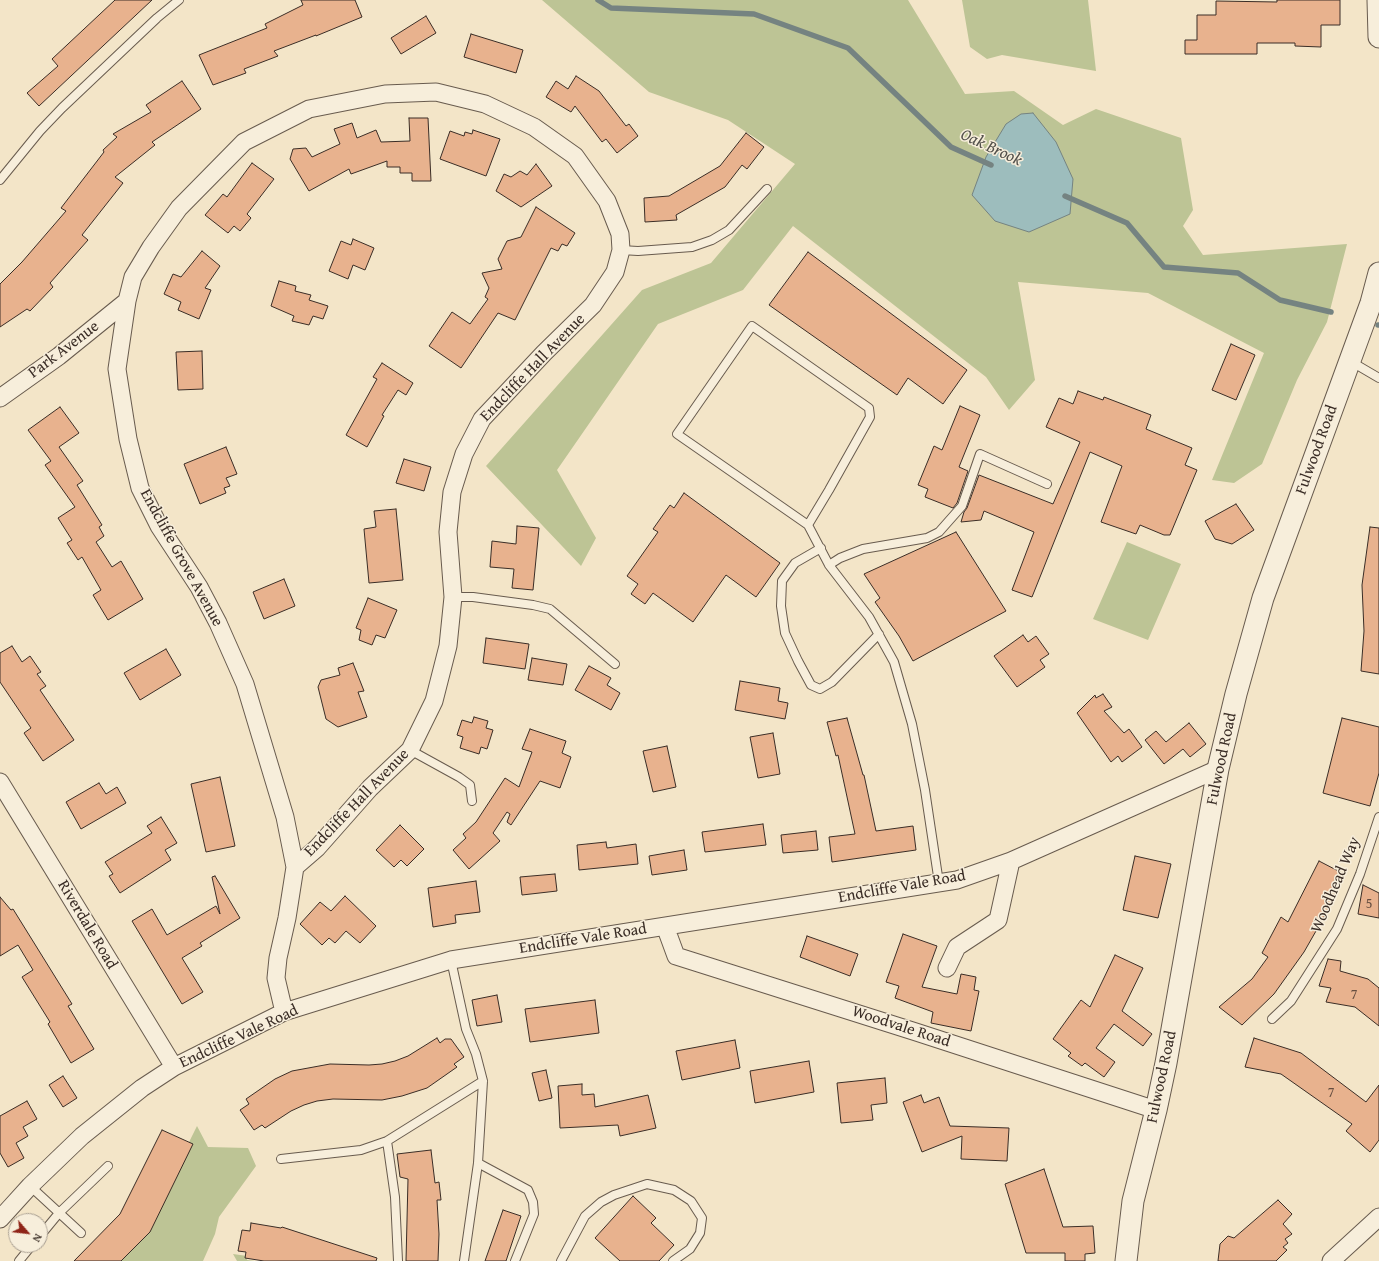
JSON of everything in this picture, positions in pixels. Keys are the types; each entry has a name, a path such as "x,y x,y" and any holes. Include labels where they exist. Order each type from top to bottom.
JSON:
{"street":[{"path":"1378,0 1379,37"},
{"name":"Endcliffe Hall Avenue","path":"179,208 244,142 309,109 385,94 436,92 485,104 534,127 575,156 607,201 620,234 621,250 615,272 593,305 544,353 482,419 464,454 452,492 448,532 453,597 448,646 434,701 410,750 370,788 317,848 295,867 287,918 277,965 276,978 284,1012"},
{"name":"Endcliffe Grove Avenue","path":"179,208 151,247 133,277 127,301 117,369 128,439 140,488 159,526 199,587 212,611 245,684 285,817 295,867"},
{"name":"Fulwood Road","path":"1126,1261 1133,1201 1166,1064 1218,769 1236,694 1263,598 1371,303 1379,273"},
{"name":"Park Avenue","path":"0,398 59,356 127,301"},
{"name":"Endcliffe Vale Road","path":"0,1219 30,1186 82,1136 142,1088 174,1067 284,1012 451,960 957,880 1011,861 1218,769"},
{"name":"Riverdale Road","path":"0,782 174,1067"},
{"path":"946,968 957,947 998,920 1011,861"},
{"name":"Woodvale Road","path":"665,926 676,956 1156,1110"},
{"path":"1331,1261 1379,1218"}],"lane":[{"path":"0,180 40,131 62,108 157,18 179,0"},
{"path":"621,250 638,251 692,247 712,240 729,230 767,190"},
{"path":"808,525 870,417 870,408 752,326 677,434 808,525 829,565 869,617 879,634 894,662 912,724 926,790 939,883"},
{"path":"1350,361 1379,378"},
{"path":"829,565 840,558 863,549 927,538 939,532 962,506 980,454 1048,484"},
{"path":"821,548 795,563 782,581 781,606 785,633 811,685 820,689 832,682 879,634"},
{"path":"453,597 481,598 533,605 550,609 616,664"},
{"path":"410,750 459,777 470,786 472,801"},
{"name":"Woodhead Way","path":"1272,1019 1291,1001 1336,929 1360,874 1379,817"},
{"path":"451,960 466,1029 476,1054 483,1081 478,1163 464,1261"},
{"path":"281,1159 362,1150 387,1141 483,1081"},
{"path":"387,1141 395,1197 398,1261"},
{"path":"478,1163 528,1190 533,1202 534,1214 515,1261"},
{"path":"48,1227 108,1166"},
{"path":"561,1261 585,1216 595,1207 614,1195 647,1184 674,1190 692,1201 702,1218 700,1233 690,1249 673,1261"},
{"path":"30,1186 81,1232"},
{"path":"19,1261 26,1253"}],"green space":[{"path":"542,0 908,0 965,94 1014,91 1063,125 1096,109 1181,138 1193,210 1183,226 1203,255 1347,244 1327,322 1297,380 1262,464 1234,483 1212,480 1264,353 1148,293 1018,282 1035,380 1009,410 986,377 793,226 743,290 658,324 557,470 596,538 581,566 486,466 642,290 711,263 795,164 728,120 649,92"},
{"path":"962,0 1088,0 1096,71 1002,55 987,59 970,47"},
{"path":"1127,542 1181,564 1148,640 1093,619"},
{"path":"197,1126 208,1147 248,1148 256,1166 219,1217 215,1234 203,1261 115,1261 147,1227"},
{"path":"233,1254 247,1256 247,1260 256,1261 237,1261"}],"water":[{"path":"1033,113 1056,142 1073,179 1070,214 1029,232 995,221 972,195 986,157 1006,124 1021,114"}],"building":[{"path":"115,0 152,0 39,106 27,93 58,66 52,59"},
{"path":"301,0 355,0 362,17 274,51 278,56 244,69 246,73 213,85 199,55 267,28 265,24 303,5"},
{"path":"1277,0 1340,0 1340,25 1321,25 1321,47 1295,46 1295,43 1257,43 1257,54 1185,54 1185,40 1197,40 1197,15 1216,15 1216,1 1277,2"},
{"path":"426,16 436,33 401,54 391,38"},
{"path":"471,34 523,50 516,73 464,57"},
{"path":"576,76 599,91 626,126 629,124 638,136 617,153 606,139 602,142 575,106 571,112 546,97 556,81 568,89"},
{"path":"182,81 201,109 152,142 155,145 115,177 123,183 82,235 88,240 50,283 53,287 30,311 27,309 0,327 0,284 22,262 66,211 61,208 104,152 103,150 117,137 113,134 151,112 146,105"},
{"path":"409,118 428,118 431,181 412,181 412,173 400,173 400,167 387,167 387,161 351,174 349,169 309,191 290,159 293,149 306,148 312,157 340,144 334,129 352,123 357,138 376,130 381,142 410,141"},
{"path":"473,130 500,139 486,176 440,159 450,131 464,136 465,132 472,134"},
{"path":"746,133 764,147 747,169 742,165 725,187 676,215 677,220 645,222 644,198 669,196 720,166"},
{"path":"252,163 274,179 247,214 251,218 240,231 234,226 228,233 205,215 223,194 227,197"},
{"path":"536,164 552,186 521,207 496,191 504,174 511,177 520,171 527,175"},
{"path":"536,207 575,233 567,246 562,244 558,251 551,248 515,320 498,313 461,368 429,346 452,312 470,324 488,299 485,297 489,288 482,273 502,269 498,259 507,241 521,237"},
{"path":"353,239 374,248 365,270 353,265 348,279 329,271 341,241 351,245"},
{"path":"202,251 220,266 205,288 211,290 199,319 178,310 181,302 164,294 173,274 181,277"},
{"path":"808,252 967,370 943,404 908,378 897,395 769,305"},
{"path":"279,281 296,286 295,291 311,295 309,300 328,306 323,319 313,316 309,325 292,321 294,316 271,306"},
{"path":"1231,344 1255,355 1236,400 1212,390"},
{"path":"202,351 203,389 178,390 176,352"},
{"path":"382,363 413,383 406,395 398,390 382,415 384,416 367,447 346,435 377,379 373,377"},
{"path":"1078,391 1103,400 1104,397 1151,415 1146,429 1192,448 1185,465 1197,470 1170,535 1164,535 1140,525 1136,534 1101,522 1122,466 1090,452 1032,597 1012,590 1034,532 984,511 981,520 961,522 979,475 1053,504 1080,442 1046,427 1059,398 1073,404"},
{"path":"960,406 980,415 959,467 968,471 957,503 953,508 925,497 928,489 918,485 934,446 942,450"},
{"path":"60,407 79,433 59,447 83,481 77,485 102,525 99,527 104,536 96,542 112,567 121,561 143,599 108,620 93,595 101,590 82,557 78,560 67,543 72,540 58,518 75,507 45,465 51,461 28,430"},
{"path":"226,447 237,474 226,478 230,486 224,488 226,493 200,504 184,464"},
{"path":"404,459 431,467 424,491 396,483"},
{"path":"684,493 780,563 756,597 726,575 693,622 653,593 645,604 631,594 638,584 627,576 658,532 653,529 670,505 674,508"},
{"path":"1236,504 1254,530 1232,544 1215,539 1205,521"},
{"path":"396,509 403,580 369,583 364,529 376,527 374,511"},
{"path":"517,526 539,528 533,590 512,588 514,569 490,567 492,541 516,544"},
{"path":"1370,527 1379,528 1379,674 1361,671 1364,631 1362,585"},
{"path":"956,532 1006,611 913,661 899,636 875,602 880,598 864,574"},
{"path":"284,579 295,606 264,619 253,592"},
{"path":"368,598 397,610 385,638 376,635 372,645 359,640 361,630 356,628"},
{"path":"1023,635 1028,642 1036,636 1049,654 1040,660 1045,667 1017,687 994,656"},
{"path":"486,638 529,644 525,669 483,663"},
{"path":"12,646 22,662 30,656 41,672 37,674 46,686 40,690 74,740 43,761 24,733 31,728 0,682 0,653"},
{"path":"166,649 181,675 140,700 124,673"},
{"path":"532,658 567,664 563,685 528,680"},
{"path":"353,663 364,691 358,692 367,717 338,727 326,719 318,687 321,680 340,675 338,668"},
{"path":"589,666 611,678 607,685 620,693 611,710 575,690"},
{"path":"740,681 780,688 778,701 788,703 785,719 735,710"},
{"path":"1103,694 1112,707 1104,711 1124,733 1129,729 1142,747 1122,762 1118,756 1111,762 1077,713 1095,695 1096,698"},
{"path":"474,717 488,721 486,728 493,730 487,749 481,747 479,754 460,748 463,737 457,735 462,720 472,723"},
{"path":"847,718 864,775 876,831 913,826 916,850 832,862 829,837 855,834 838,755 836,756 827,722"},
{"path":"1342,718 1379,727 1379,773 1370,806 1323,793"},
{"path":"1189,723 1206,744 1190,757 1183,749 1164,764 1145,740 1156,731 1166,742"},
{"path":"530,729 566,741 562,753 571,757 560,788 540,781 511,825 507,822 510,814 507,812 493,833 500,841 469,869 453,850 466,838 463,834 476,822 505,778 519,787 532,752 522,749"},
{"path":"773,733 780,774 758,778 750,737"},
{"path":"667,746 676,787 653,792 643,751"},
{"path":"220,777 235,846 206,852 191,784"},
{"path":"99,783 106,794 117,787 126,803 81,829 66,802"},
{"path":"161,817 177,843 165,850 171,860 120,893 109,876 113,874 105,862 152,833 147,826"},
{"path":"763,824 766,845 705,852 702,832"},
{"path":"400,825 424,849 407,866 401,860 394,867 376,850"},
{"path":"816,831 818,850 783,853 781,835"},
{"path":"606,842 607,848 636,844 638,864 579,870 577,845"},
{"path":"684,850 687,870 652,875 649,856"},
{"path":"1135,856 1171,864 1158,918 1123,910"},
{"path":"1319,861 1344,874 1328,910 1304,952 1274,994 1242,1025 1219,1007 1252,979 1268,957 1262,953 1281,917 1288,922"},
{"path":"555,874 557,891 522,895 520,877"},
{"path":"215,876 240,918 200,943 202,946 182,958 203,992 182,1004 132,921 152,909 167,935 216,906 220,914 212,877"},
{"path":"476,881 480,912 455,915 456,923 433,927 428,888"},
{"path":"1363,885 1379,893 1379,918 1358,914"},
{"path":"345,896 376,926 360,943 346,931 335,943 329,938 322,945 300,924 320,902 331,911"},
{"path":"0,897 11,910 13,909 72,1004 68,1006 94,1049 71,1063 48,1024 50,1022 22,977 33,970 18,945 0,956"},
{"path":"903,934 937,946 922,987 957,994 961,974 976,977 974,990 979,991 971,1031 931,1023 933,1012 895,998 899,986 886,982"},
{"path":"807,936 858,954 850,976 800,957"},
{"path":"1115,955 1143,968 1122,1011 1152,1034 1143,1046 1114,1024 1096,1048 1115,1062 1104,1077 1085,1063 1082,1066 1068,1056 1071,1053 1053,1039 1081,1000 1090,1007"},
{"path":"1328,959 1341,961 1340,971 1368,979 1379,988 1379,1026 1355,1007 1326,1002 1331,988 1319,986"},
{"path":"497,995 502,1022 477,1026 472,1000"},
{"path":"595,1000 599,1033 530,1042 525,1009"},
{"path":"437,1038 440,1043 445,1039 451,1039 464,1057 454,1064 457,1067 427,1088 402,1096 382,1100 333,1099 317,1101 291,1111 265,1128 262,1125 254,1130 240,1110 249,1104 246,1099 275,1079 292,1071 330,1064 382,1064 408,1056"},
{"path":"1254,1038 1301,1053 1366,1102 1379,1085 1379,1140 1370,1152 1346,1131 1352,1124 1281,1074 1245,1067"},
{"path":"735,1040 740,1068 682,1080 676,1051"},
{"path":"809,1061 814,1092 755,1103 750,1071"},
{"path":"546,1070 552,1098 539,1101 532,1073"},
{"path":"63,1076 77,1098 63,1107 49,1085"},
{"path":"885,1078 887,1103 871,1105 873,1120 841,1123 837,1083"},
{"path":"582,1084 582,1095 594,1094 595,1107 648,1095 656,1128 620,1136 618,1125 560,1128 558,1086"},
{"path":"921,1095 924,1103 939,1097 950,1126 1009,1128 1007,1161 961,1159 962,1136 922,1152 903,1102"},
{"path":"27,1101 37,1119 23,1127 28,1136 16,1143 24,1158 8,1167 0,1153 0,1116"},
{"path":"162,1130 193,1144 150,1232 121,1261 74,1261 120,1214"},
{"path":"431,1150 435,1183 439,1182 441,1200 437,1200 439,1234 438,1261 406,1261 408,1179 400,1177 397,1154"},
{"path":"1044,1169 1063,1227 1093,1226 1095,1253 1085,1254 1085,1261 1065,1261 1065,1253 1026,1253 1005,1184"},
{"path":"633,1196 656,1218 651,1223 674,1245 659,1261 620,1261 595,1238"},
{"path":"1278,1200 1292,1214 1283,1224 1292,1234 1285,1239 1288,1243 1283,1247 1287,1250 1276,1261 1218,1261 1220,1244 1228,1236 1234,1238"},
{"path":"503,1210 521,1216 506,1261 485,1261"},
{"path":"251,1223 282,1227 377,1258 376,1261 264,1261 245,1258 246,1252 238,1251 242,1230 250,1231"}],"waterway":[{"name":"Oak Brook","path":"598,0 611,8 754,14 848,48 951,147 991,165"},
{"name":"Oak Brook","path":"1065,196 1127,223 1164,267 1238,273 1280,300 1331,312"}]}
